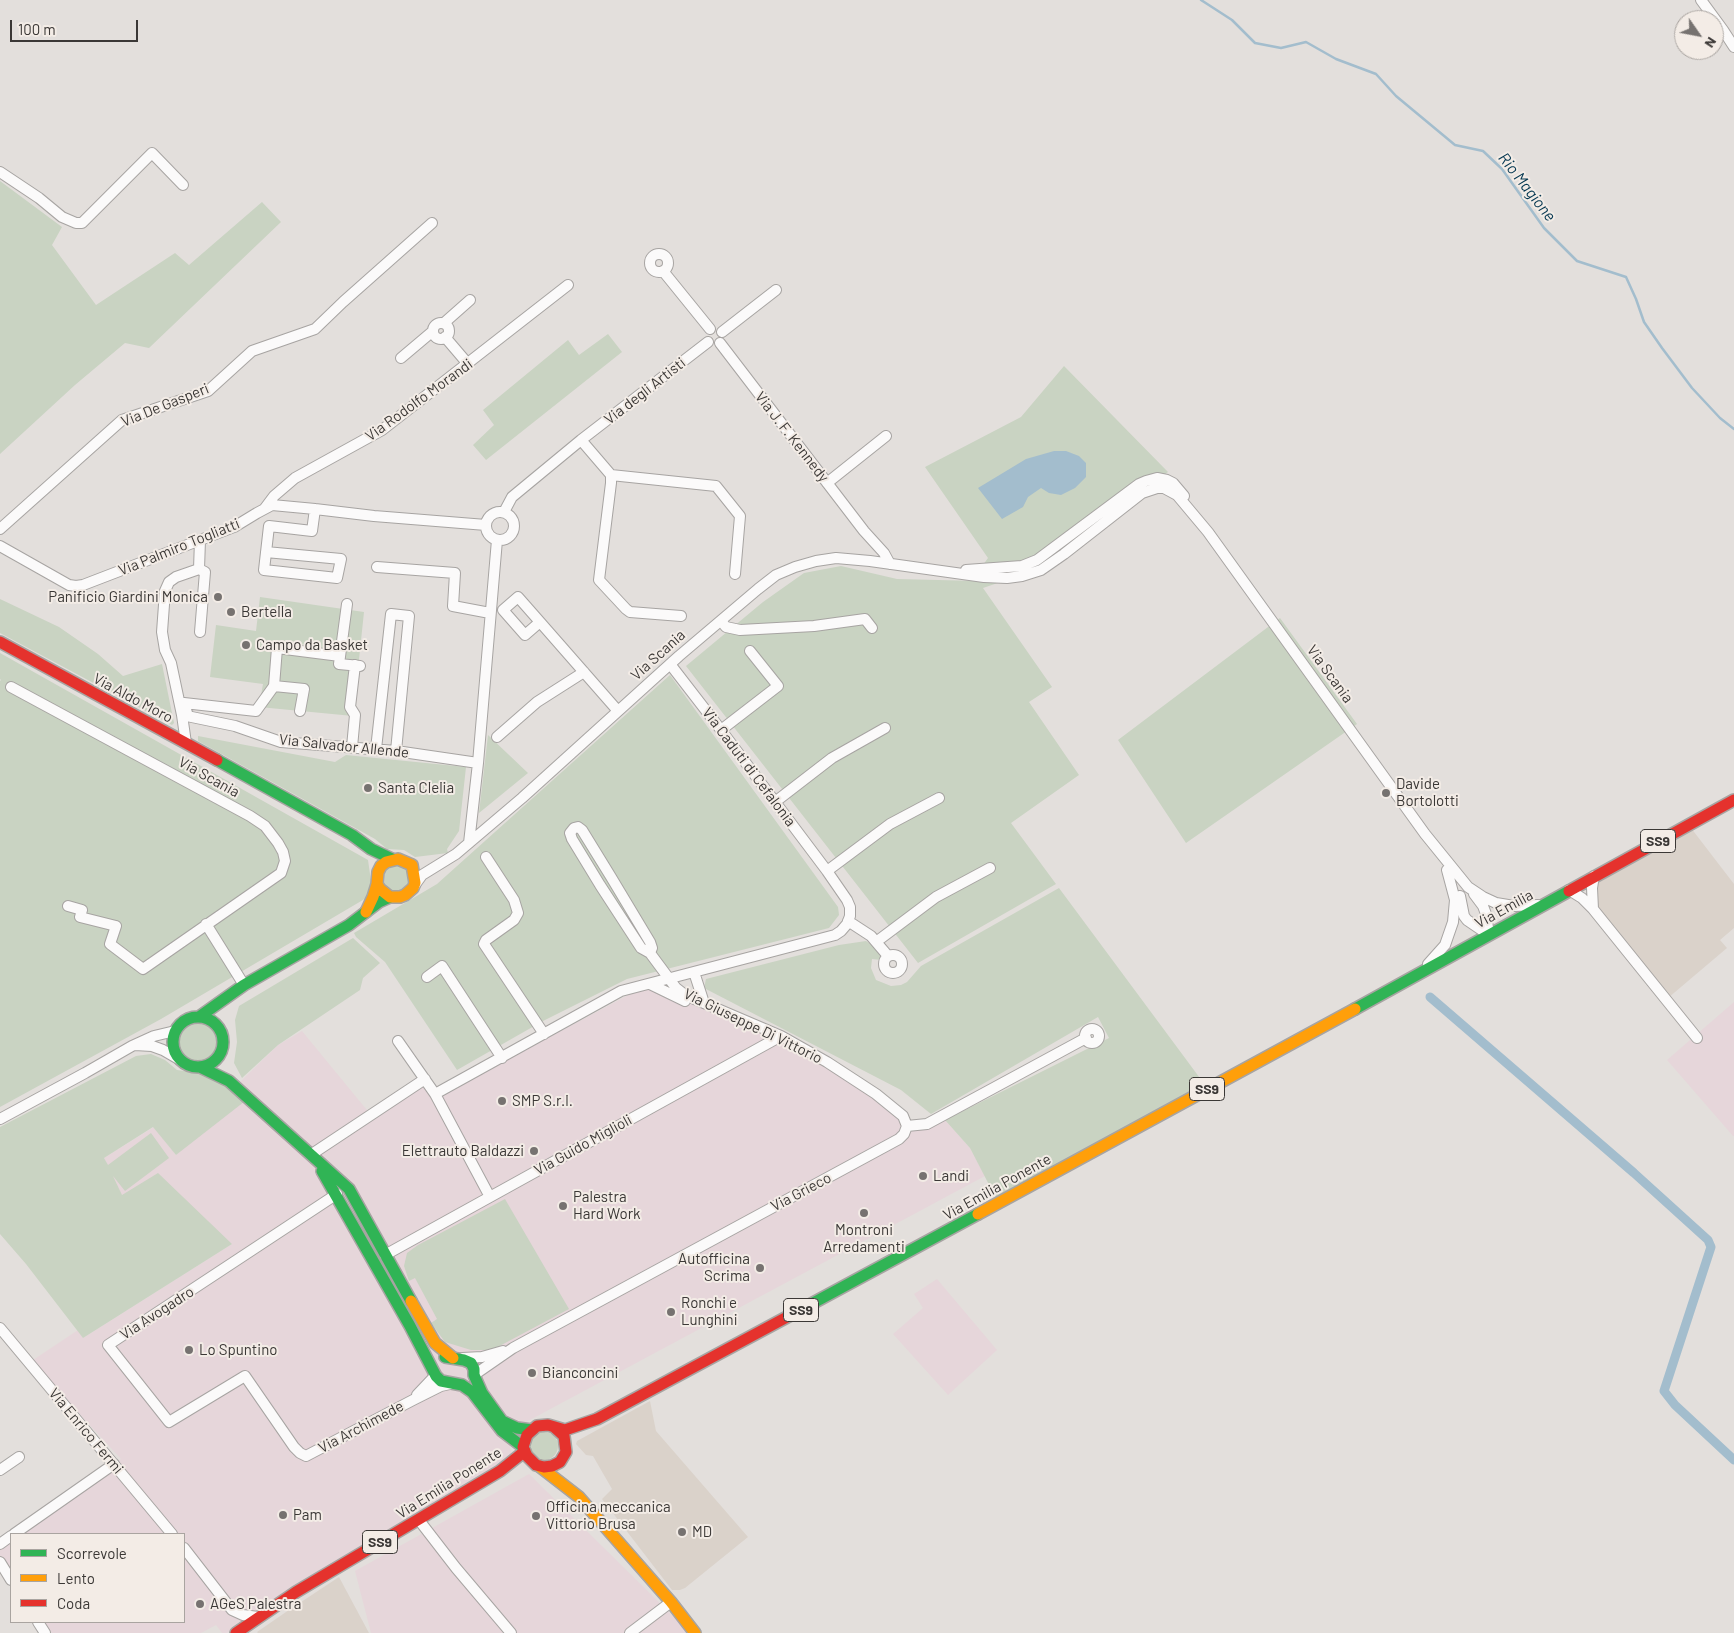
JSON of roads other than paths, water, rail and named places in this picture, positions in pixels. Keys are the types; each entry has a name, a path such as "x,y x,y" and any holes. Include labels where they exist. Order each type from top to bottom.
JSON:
{"main road":[{"name":"Via Aldo Moro","path":"0,642 252,779 352,835 371,849"},
{"name":"Via Emilia","path":"1410,979 1734,800"},
{"name":"Via Scania","path":"371,849 392,859 403,860 412,865"},
{"path":"365,913 377,884 378,872 371,849"},
{"path":"378,872 381,866 392,859"},
{"path":"412,865 415,877 413,888"},
{"path":"377,884 384,894 390,897"},
{"name":"Via Scania","path":"176,1031 185,1020 198,1016 244,985 335,933 379,902 390,897 395,898 405,895 413,888"},
{"name":"Via Emilia Ponente","path":"597,1419 1410,979"},
{"path":"200,1067 212,1062 221,1052 223,1047 222,1019 224,1006 233,992"},
{"path":"198,1016 214,1022 222,1035"},
{"path":"176,1031 173,1039 174,1047 182,1061"},
{"path":"221,1052 228,1074 242,1093 349,1189 435,1343 454,1358"},
{"name":"Via Scania","path":"182,1061 215,1072 242,1093"},
{"path":"312,1154 337,1194 435,1374 441,1381 458,1384 470,1382 474,1375"},
{"path":"374,1261 385,1254"},
{"path":"435,1374 434,1366 438,1360 444,1357 471,1363 482,1393 502,1421 517,1428 532,1430"},
{"path":"458,1384 472,1392 492,1420 524,1449 536,1465 579,1498 696,1633"},
{"name":"SS9","path":"554,1426 565,1430 597,1419"},
{"name":"SS9","path":"566,1445 597,1419"},
{"path":"524,1449 526,1438 532,1430 542,1425 554,1426 562,1432 566,1445 562,1458 565,1470 579,1498"},
{"name":"Via Emilia Ponente","path":"236,1633 304,1587 500,1471 524,1449"},
{"path":"536,1465 552,1466 562,1458"},
{"name":"Via Emilia Ponente","path":"243,1633 297,1596 422,1524 522,1468 536,1465"}],"street":[{"path":"1701,0 1734,47"},
{"path":"0,172 39,198 62,217 76,224 82,223 152,153 183,185"},
{"name":"Via De Gasperi","path":"0,529 122,420 208,391 252,352 315,329 432,223"},
{"path":"663,271 710,329"},
{"name":"Via Rodolfo Morandi","path":"265,508 274,496 295,478 382,430 568,285"},
{"path":"722,332 776,290"},
{"path":"401,358 433,331 436,325 444,323 470,300"},
{"path":"444,323 449,330 445,337"},
{"path":"716,328 722,332 723,338 720,343 713,345 708,342 706,336 710,329 716,328"},
{"path":"433,331 436,337 445,337"},
{"path":"445,337 468,364"},
{"name":"Via degli Artisti","path":"504,512 512,497 581,440 708,342"},
{"name":"Via J. F. Kennedy","path":"720,343 864,531"},
{"path":"828,484 886,436"},
{"path":"581,440 611,475 716,486 740,516 735,574"},
{"path":"611,475 599,580 630,612 682,616"},
{"name":"Via Scania","path":"413,888 422,875 456,854 469,843 670,664 776,575 816,561 836,558 938,571 1010,567 1029,564 1139,484 1157,478 1167,480 1179,490 1191,505 1208,532 1425,834 1483,906 1489,935"},
{"name":"Via Palmiro Togliatti","path":"0,546 76,586 83,585 234,527 265,508 272,506 486,525"},
{"path":"266,552 341,559 338,578 264,570 266,552 269,526 312,531 315,509"},
{"path":"497,512 504,512 513,520 514,529 508,537 497,540 487,532 486,525 491,515 497,512"},
{"path":"864,531 872,552 870,561"},
{"path":"864,531 884,553 890,564"},
{"path":"199,568 200,540"},
{"path":"469,843 478,763 497,540"},
{"path":"378,567 455,573 452,606 490,613"},
{"path":"199,568 205,572 200,632"},
{"path":"174,737 186,718 171,663 165,650 162,632 165,592 169,582 176,577 199,568"},
{"path":"347,604 339,664 358,665 350,707 355,715 352,748"},
{"path":"376,749 391,614 409,616 396,751"},
{"path":"720,621 726,627 740,630 814,626 865,619 872,628"},
{"path":"540,622 618,711"},
{"path":"186,743 184,702 256,711 274,686 277,648 340,656"},
{"path":"721,730 778,686 750,651"},
{"name":"Via Caduti di Cefalonia","path":"670,664 827,871 850,907 848,921"},
{"path":"497,737 537,702 584,672"},
{"path":"274,686 304,689 300,711"},
{"name":"Via Scania","path":"10,687 250,816 265,826 283,852 285,861 281,873 143,969 110,944 116,926 80,917 82,910 68,906"},
{"name":"Via Salvador Allende","path":"186,718 235,726 281,742 396,751 478,763"},
{"path":"775,802 832,758 885,728"},
{"path":"827,871 890,824 939,798"},
{"path":"650,953 652,948 650,942 612,876 582,830 578,827 574,828 570,833 575,845 641,948 650,953 669,979"},
{"name":"Via Scania","path":"1425,834 1458,891 1464,916 1470,924 1489,935"},
{"path":"486,857 514,900 518,913 514,920 486,940 484,944 544,1034"},
{"name":"Via Scania","path":"412,865 436,865"},
{"path":"876,942 936,897 990,868"},
{"name":"Via Scania","path":"1410,979 1440,952 1449,937 1454,922 1455,900 1446,870"},
{"path":"1593,909 1591,893 1594,876"},
{"name":"Via Scania","path":"1468,887 1496,903 1514,906 1542,905"},
{"path":"1568,890 1582,898 1593,909 1697,1038"},
{"path":"848,921 876,942 888,956"},
{"name":"Via Giuseppe Di Vittorio","path":"435,1094 621,992 835,935 841,931 848,921"},
{"path":"206,924 244,985"},
{"path":"427,976 442,966 502,1058"},
{"path":"650,984 689,1003 704,1003 694,972"},
{"name":"Via Giuseppe Di Vittorio","path":"669,979 685,995 781,1036 827,1062 876,1094 903,1116 907,1126"},
{"name":"Via Scania","path":"0,1119 132,1046 176,1031"},
{"name":"Via Guido Miglioli","path":"385,1254 781,1036"},
{"path":"907,1126 927,1124 1086,1038"},
{"path":"398,1041 435,1094 490,1197"},
{"name":"Via Scania","path":"145,1043 164,1050 182,1061"},
{"path":"312,1154 425,1079"},
{"name":"Via Grieco","path":"513,1348 899,1139 904,1134 907,1126"},
{"name":"Via Avogadro","path":"245,1376 168,1422 108,1345 337,1194"},
{"name":"Via Enrico Fermi","path":"0,1328 171,1533"},
{"path":"454,1358 482,1358 513,1348"},
{"path":"474,1375 513,1348"},
{"path":"413,1400 435,1374"},
{"name":"Via Archimede","path":"245,1376 294,1447 306,1456 441,1386 458,1384"},
{"path":"0,1470 19,1457"},
{"path":"15,1533 114,1464"},
{"path":"422,1524 511,1633"},
{"path":"185,1549 232,1610 243,1615 258,1617"},
{"path":"0,1562 10,1578"},
{"path":"630,1633 671,1602"},
{"path":"232,1610 236,1633"}],"water":[{"path":"1054,451 1066,451 1079,456 1086,463 1086,477 1075,488 1061,495 1049,493 1041,488 1028,497 1023,507 1002,519 978,488 1026,459"}],"waterway":[{"name":"Rio Magione","path":"1201,0 1232,20 1255,43 1281,48 1306,42 1336,59 1376,74 1396,96 1455,145 1483,151 1502,169 1544,228 1577,261 1626,277 1644,322 1662,348 1692,388 1720,418 1734,429"},
{"path":"1430,997 1634,1173 1708,1240 1711,1247 1664,1391 1675,1405 1734,1460"}],"place":[{"name":"Panificio Giardini Monica","path":"218,597"},
{"name":"Bertella","path":"231,612"},
{"name":"Campo da Basket","path":"246,645"},
{"name":"Santa Clelia","path":"368,788"},
{"name":"Davide Bortolotti","path":"1386,793"},
{"name":"SMP S.r.l.","path":"502,1101"},
{"name":"Elettrauto Baldazzi","path":"534,1151"},
{"name":"Landi","path":"923,1176"},
{"name":"Palestra Hard Work","path":"563,1206"},
{"name":"Montroni Arredamenti","path":"864,1213"},
{"name":"Autofficina Scrima","path":"760,1268"},
{"name":"Ronchi e Lunghini","path":"671,1312"},
{"name":"Lo Spuntino","path":"189,1350"},
{"name":"Bianconcini","path":"532,1373"},
{"name":"Pam","path":"283,1515"},
{"name":"Officina meccanica Vittorio Brusa","path":"536,1516"},
{"name":"MD","path":"682,1532"},
{"name":"AGeS Palestra","path":"200,1604"}]}
